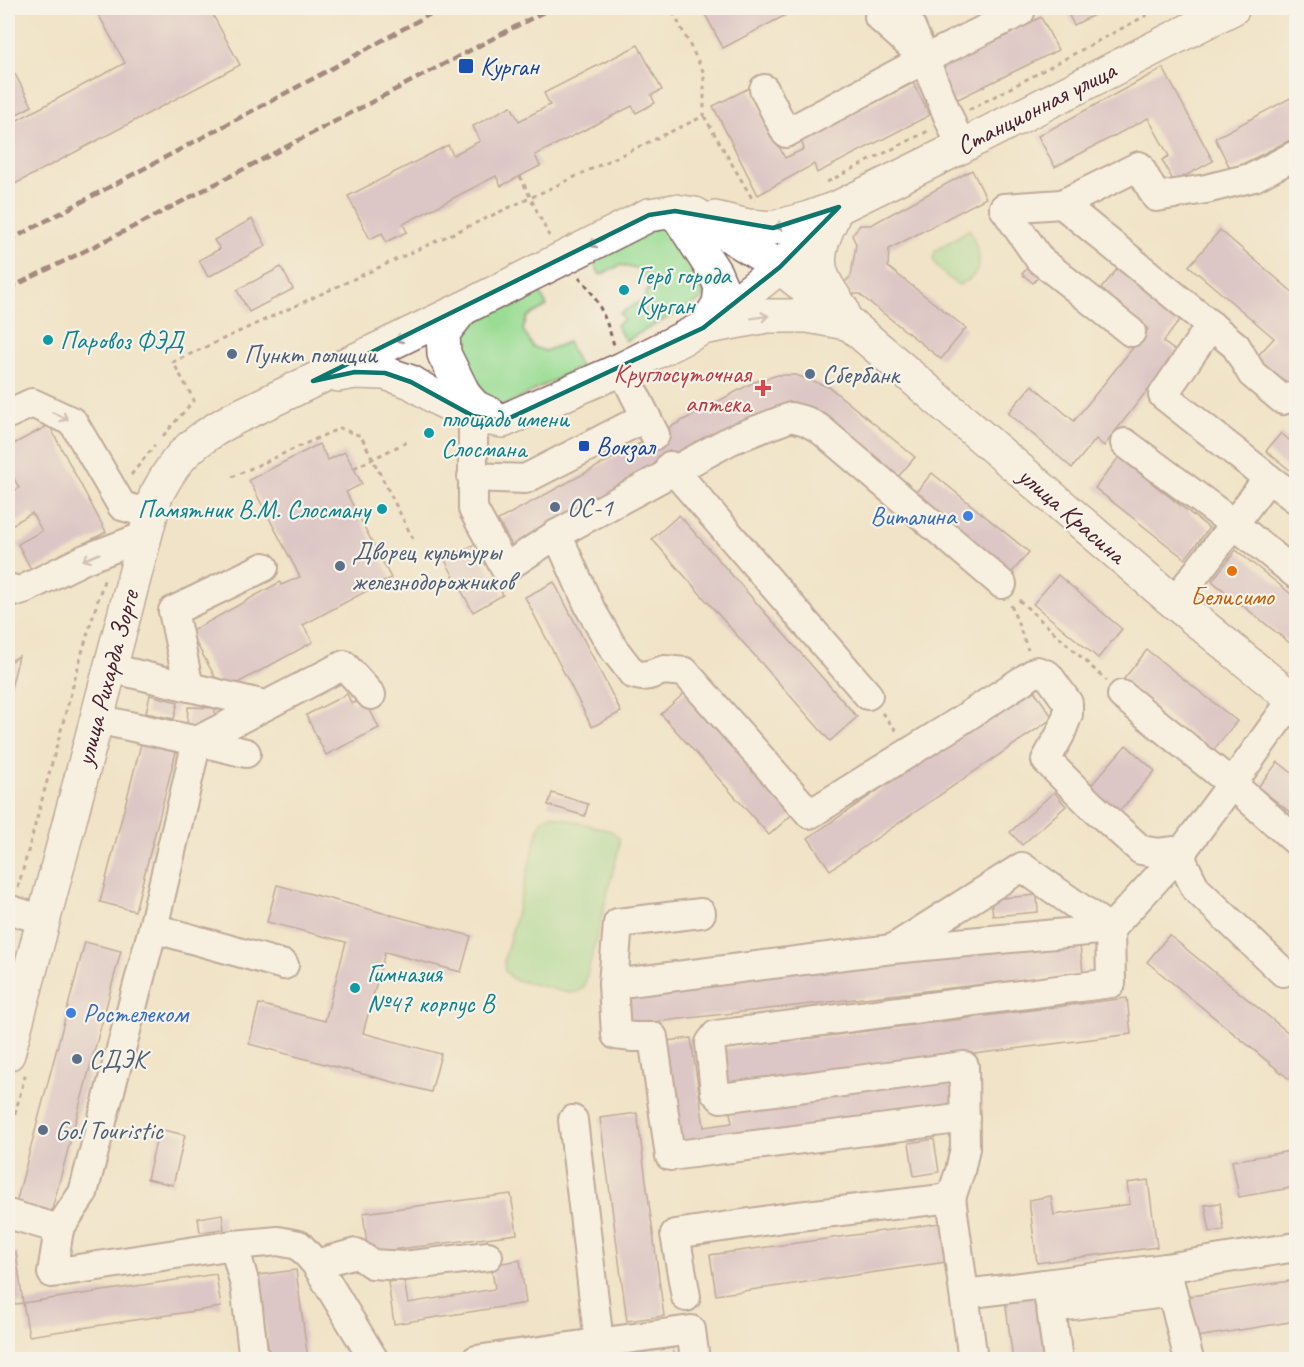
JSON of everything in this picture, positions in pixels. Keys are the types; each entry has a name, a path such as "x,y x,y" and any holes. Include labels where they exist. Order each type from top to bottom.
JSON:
{"main road":[{"name":"Станционная улица","path":"673,213 773,228 809,218 829,197 955,134 974,140 1233,8"},
{"name":"Станционная улица","path":"488,419 549,401 622,369 703,328 780,267 815,232 829,197"},
{"path":"829,197 819,253 822,275 850,324"},
{"path":"673,213 715,273 721,287 719,304 703,328"},
{"path":"313,381 561,260 673,213 780,267"},
{"name":"улица Красина","path":"780,267 850,324 1174,602 1295,701"},
{"path":"462,309 443,333 444,354 465,396 488,419"},
{"path":"703,328 766,316 808,316 850,324"},
{"path":"313,381 355,372 385,373 411,382 440,400 488,419"},
{"name":"улица Рихарда Зорге","path":"8,1054 156,495 172,468 190,447 212,431 313,381"}],"street":[{"path":"891,12 925,59 955,134"},
{"path":"764,89 786,133 925,59 1020,12"},
{"path":"1131,332 1040,260 1004,208 1062,204 1139,166 1155,197 1206,189 1254,177 1296,155"},
{"path":"1062,204 1236,346 1252,374 1283,400 1296,395"},
{"path":"1210,325 1163,395 1296,499"},
{"path":"472,477 525,479 650,426 622,369"},
{"path":"8,414 32,403 73,422 122,506 148,525 20,591 8,588"},
{"path":"488,419 472,477 473,510 505,568 557,534 672,469 731,440 791,417 806,421 820,429 1002,584"},
{"path":"1125,443 1234,524 1296,574"},
{"path":"672,469 868,695"},
{"path":"1174,602 1268,478"},
{"path":"557,534 590,608 613,648 633,674 649,675 664,670 685,672 810,813 1037,671 1048,675 1068,703 1068,714 1047,760 1091,806 1142,850 1158,853 1183,850"},
{"path":"189,687 173,611 264,567"},
{"path":"371,695 344,665 197,741 153,928 83,1193 59,1229 52,1274 234,1245 278,1241 299,1245 316,1264 374,1359"},
{"path":"110,668 265,705"},
{"path":"1122,695 1232,784 1296,841"},
{"path":"613,984 892,949 1110,928 1183,850 1295,701"},
{"path":"97,718 246,753"},
{"path":"1183,850 1182,860 1196,889 1292,971"},
{"path":"892,949 1022,867 1110,928"},
{"path":"9,909 43,920"},
{"path":"701,913 618,923 613,984 615,1035 653,1036 670,1156 965,1119"},
{"path":"153,928 284,965"},
{"path":"973,1359 951,1198 965,1148 964,1066 721,1098 716,1105 710,1043 716,1035 1111,983 1110,928"},
{"path":"573,1120 600,1351"},
{"path":"686,1297 675,1234 790,1217 951,1198"},
{"path":"8,1214 59,1229"},
{"path":"234,1245 244,1285 254,1359"},
{"path":"965,1294 1048,1296 1169,1280 1296,1247"},
{"path":"316,1264 356,1253 372,1264 404,1266 488,1256"},
{"path":"1169,1280 1189,1359"},
{"path":"1048,1296 1058,1359"},
{"path":"476,1359 600,1351 691,1330 695,1359"}],"path":[{"path":"671,8 704,73 705,116 753,200 762,200"},
{"path":"829,197 955,134 1160,8"},
{"path":"115,494 194,400 173,362 705,116"},
{"path":"520,176 561,260 588,285 608,322 622,369"},
{"path":"232,477 340,428 361,436 413,538"},
{"path":"354,468 409,441"},
{"path":"1002,584 1037,671"},
{"path":"1002,584 1122,695"},
{"path":"9,909 83,649"},
{"path":"868,695 912,750"}],"highlighted area":[{"path":"839,207 780,267 703,328 503,421 473,416 411,382 385,373 355,372 313,381 649,215 675,211 773,228"}],"green space":[{"path":"655,225 672,230 705,290 704,295 701,300 625,341 616,325 624,320 620,313 643,300 649,287 640,270 620,265 600,275 591,257"},
{"path":"970,229 978,254 978,268 975,274 959,285 944,274 933,260 935,251"},
{"path":"536,286 547,306 527,317 523,330 533,347 545,351 568,342 580,367 504,406 488,401 461,347 460,333 467,324"},
{"path":"551,815 611,831 619,838 619,847 584,987 577,992 569,993 513,979 505,971 504,961 540,824"}],"building":[{"path":"95,8 209,8 240,65 13,185 8,173 8,125 125,63"},
{"path":"713,8 799,8 723,48 704,12"},
{"path":"1065,8 1108,8 1074,25"},
{"path":"1041,17 1058,50 948,104 932,72"},
{"name":"Курган","path":"638,45 662,90 651,95 655,103 636,113 632,106 535,155 540,166 501,186 496,176 403,224 407,232 386,242 382,233 370,239 348,196 448,145 453,155 480,141 473,126 511,106 519,121 550,105 544,93"},
{"path":"8,61 32,106 8,119"},
{"path":"1163,68 1213,161 1174,182 1162,160 1169,156 1148,118 1055,167 1038,136"},
{"path":"913,83 930,115 817,173 814,164 758,195 713,106 749,88 785,158 804,149 801,140"},
{"path":"1296,95 1296,137 1231,170 1215,138"},
{"path":"972,170 986,198 889,249 888,267 966,328 941,359 859,294 850,294 844,283 851,276 856,244 852,235 860,225 871,225"},
{"path":"252,219 266,246 208,277 199,260 220,249 214,240"},
{"path":"1220,230 1296,295 1296,380 1289,388 1255,359 1274,338 1189,266"},
{"path":"1123,262 1186,312 1163,342 1177,352 1104,446 1096,439 1072,468 1008,413 1032,385 1074,421 1148,329 1099,291"},
{"path":"1032,263 1043,272 1033,283 1022,274"},
{"path":"281,267 293,289 249,312 237,290"},
{"path":"778,375 796,375 829,387 915,457 891,485 782,409 514,549 498,520 754,382"},
{"path":"49,425 106,532 32,571 18,544 42,531 32,513 8,527 8,495 19,488 13,477 8,480 8,447"},
{"path":"1281,433 1296,446 1296,475 1266,451"},
{"name":"Дворец культуры железнодорожников","path":"319,444 328,460 345,452 362,484 346,492 391,578 303,625 313,642 223,691 190,632 280,582 281,585 300,577 249,480"},
{"path":"1119,457 1209,528 1185,559 1095,488"},
{"path":"932,473 1029,552 1004,582 907,503"},
{"path":"679,515 857,717 830,741 652,539"},
{"path":"475,544 503,595 473,612 445,560"},
{"path":"1236,550 1296,598 1296,648 1212,581"},
{"path":"1058,575 1122,629 1098,658 1033,604"},
{"path":"554,582 621,712 592,727 525,597"},
{"path":"1147,650 1237,721 1213,751 1123,680"},
{"path":"19,656 8,700 8,663"},
{"path":"1031,686 1053,718 830,870 808,838"},
{"path":"689,689 797,810 769,835 661,714"},
{"path":"347,694 352,704 364,698 379,728 326,755 306,715"},
{"path":"150,695 178,702 174,719 146,713"},
{"path":"188,707 215,708 215,728 187,727"},
{"path":"141,744 176,752 135,911 100,902"},
{"path":"1126,745 1155,771 1117,814 1088,789"},
{"path":"1278,762 1296,776 1296,817 1258,787"},
{"path":"1054,792 1066,806 1022,845 1010,832"},
{"path":"552,793 588,804 585,816 548,805"},
{"name":"Гимназия №47 корпус В","path":"277,885 471,936 461,972 385,952 363,1033 441,1054 431,1092 249,1044 259,1004 325,1021 346,942 267,922"},
{"path":"1037,895 1038,912 993,916 991,899"},
{"path":"1169,935 1296,1039 1296,1070 1289,1079 1147,962"},
{"path":"1079,936 1083,973 619,1026 615,990"},
{"path":"85,942 121,951 51,1213 16,1203"},
{"path":"1127,998 1131,1034 721,1086 716,1050"},
{"path":"691,1038 704,1127 732,1123 729,1106 950,1075 955,1111 673,1150 658,1042"},
{"path":"637,1113 664,1316 627,1321 600,1118"},
{"path":"159,1129 185,1135 173,1185 147,1179"},
{"path":"934,1139 939,1172 914,1176 909,1143"},
{"path":"1296,1150 1296,1187 1239,1197 1232,1161"},
{"path":"1148,1180 1157,1247 1037,1263 1029,1200 1051,1196 1054,1215 1130,1204 1127,1183"},
{"path":"511,1194 517,1234 368,1253 363,1213"},
{"path":"1220,1203 1224,1230 1210,1232 1205,1205"},
{"path":"222,1214 224,1229 200,1232 198,1218"},
{"path":"947,1222 953,1261 716,1295 710,1255"},
{"path":"16,1252 23,1303 8,1305 8,1253"},
{"path":"520,1260 526,1303 394,1324 388,1282 404,1280 408,1303 495,1289 491,1265"},
{"path":"296,1270 308,1360 270,1360 258,1275"},
{"path":"216,1274 221,1307 29,1336 23,1303"},
{"path":"1296,1280 1296,1321 1185,1339 1179,1298"},
{"path":"1043,1294 1052,1360 1013,1360 1005,1299"},
{"path":"673,1348 675,1360 639,1360 638,1353"}],"railway":[{"path":"8,241 441,8"},
{"path":"8,289 139,224 551,8"}],"place":[{"name":"Курган","path":"466,66"},
{"name":"Герб города Курган","path":"624,290"},
{"name":"Паровоз ФЭД","path":"48,340"},
{"name":"Пункт полиции","path":"232,354"},
{"name":"Сбербанк","path":"810,374"},
{"name":"Круглосуточная аптека","path":"763,388"},
{"name":"площадь имени Слосмана","path":"429,433"},
{"name":"Вокзал","path":"584,446"},
{"name":"ОС-1","path":"555,507"},
{"name":"Памятник В.М. Слосману","path":"382,509"},
{"name":"Виталина","path":"968,516"},
{"name":"Дворец культуры железнодорожников","path":"340,566"},
{"name":"Белисимо","path":"1232,571"},
{"name":"Гимназия №47 корпус В","path":"355,988"},
{"name":"Ростелеком","path":"71,1013"},
{"name":"СДЭК","path":"77,1059"},
{"name":"Go! Touristic","path":"43,1130"}]}
